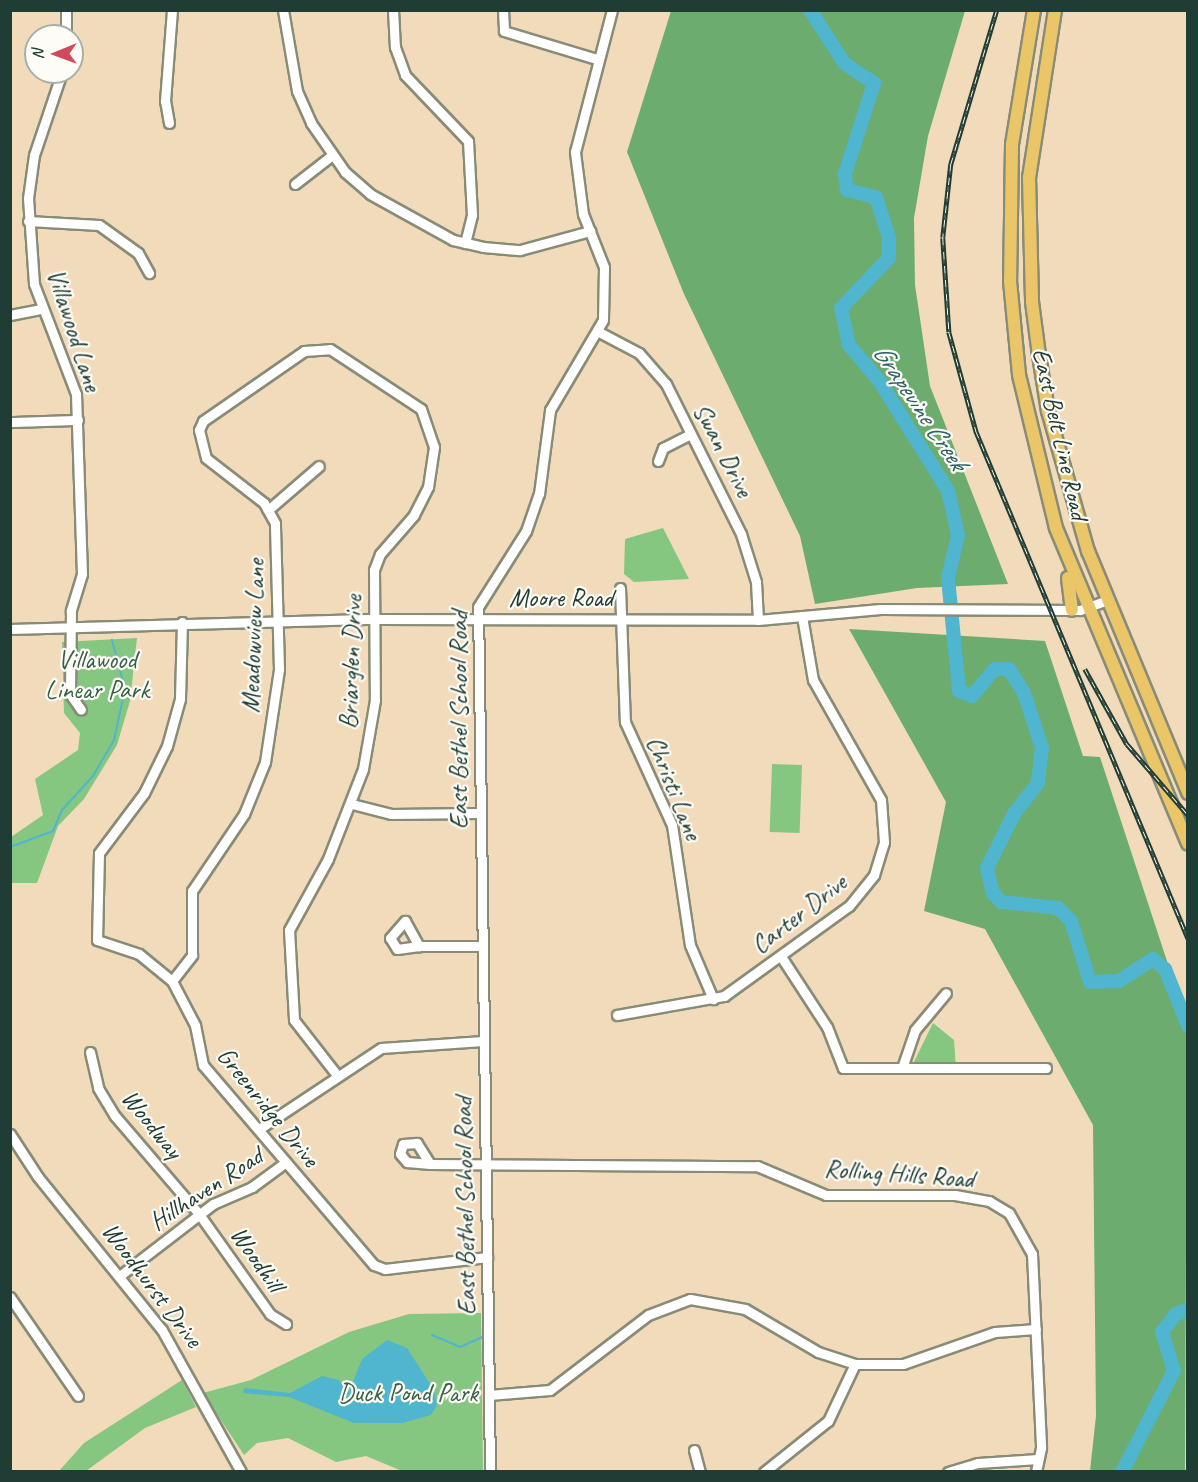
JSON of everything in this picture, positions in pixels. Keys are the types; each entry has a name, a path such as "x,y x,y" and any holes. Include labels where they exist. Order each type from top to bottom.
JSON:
{"main road":[{"name":"East Belt Line Road","path":"1034,10 1021,69 1011,176 1010,281 1019,375 1056,528 1188,843"},
{"name":"East Belt Line Road","path":"1055,10 1029,177 1032,302 1048,411 1088,551 1188,793"},
{"path":"1011,176 1029,177"},
{"path":"1056,528 1072,591 1072,610"}],"street":[{"path":"169,123 165,101 172,10"},
{"path":"283,10 297,91 331,156 394,211 465,243 520,250 590,231"},
{"path":"393,10 395,47 405,75 468,141 472,215 465,243"},
{"path":"503,10 500,25 504,31 597,59"},
{"name":"East Bethel School Road","path":"490,1472 477,619 481,596 532,514 550,410 599,332 605,304 604,267 579,195 575,152 597,59 612,10"},
{"name":"Villawood Lane","path":"58,84 30,171 28,221 33,284 41,309 70,373 78,420 82,574 71,626 70,694 81,710"},
{"path":"295,184 331,156"},
{"path":"28,221 99,225 138,253 150,273"},
{"path":"10,315 41,309"},
{"name":"Swan Drive","path":"599,332 651,365 691,434 745,545 758,620"},
{"name":"Briarglen Drive","path":"268,510 206,458 199,430 203,421 304,351 338,353 420,409 432,430 428,487 414,515 377,560 374,717 352,804 289,930 294,1020 337,1075"},
{"path":"10,422 78,420"},
{"path":"658,461 663,448 691,434"},
{"path":"268,510 320,466"},
{"name":"Meadowview Lane","path":"172,981 192,955 192,891 244,814 265,762 277,697 278,620 277,535 268,510"},
{"name":"Christi Lane","path":"620,588 619,619 625,722 672,825 690,945 714,999"},
{"name":"Moore Road","path":"10,629 278,620 758,620 913,610 1072,610 1089,609 1108,600"},
{"name":"Carter Drive","path":"617,1015 714,999 782,958 863,893 884,842 882,800 813,680 802,616"},
{"name":"Greenridge Drive","path":"182,622 180,699 167,746 144,793 105,843 96,869 97,940 139,954 172,981 195,1025 199,1056 374,1265 385,1269 487,1257"},
{"path":"352,804 391,814 479,813"},
{"path":"419,946 482,946"},
{"path":"782,958 827,1027 843,1068 1046,1068"},
{"path":"902,1068 915,1030 946,993"},
{"path":"259,1129 294,1110 357,1059 397,1043 483,1041"},
{"name":"Woodway","path":"90,1052 104,1100 199,1214"},
{"name":"Woodhurst Drive","path":"10,1134 38,1177 122,1274 193,1377 201,1405 234,1452 241,1472"},
{"name":"Rolling Hills Road","path":"430,1164 485,1161 757,1166 836,1196 955,1195 989,1201 1009,1214 1028,1240 1036,1329 1038,1459 1036,1472"},
{"name":"Hillhaven Road","path":"122,1274 199,1214 252,1187 286,1162"},
{"name":"Woodhill","path":"199,1214 270,1314 286,1324"},
{"path":"10,1297 78,1396"},
{"path":"489,1395 550,1390 648,1315 690,1299 745,1309 818,1352 855,1364 903,1364 995,1332 1036,1329"},
{"path":"764,1472 828,1421 855,1364"},
{"path":"694,1450 700,1472"},
{"path":"948,1472 978,1463 1038,1459"}],"green space":[{"path":"671,11 965,11 928,136 914,218 915,285 930,386 1008,584 917,588 815,604 800,536 684,294 627,152"},
{"path":"663,528 689,579 634,582 624,574 625,539"},
{"path":"849,629 1045,641 1083,756 1100,757 1187,1022 1185,1471 1090,1471 1096,1416 1093,1125 985,929 924,911 946,802"},
{"name":"Villawood Linear Park","path":"137,638 130,701 117,745 84,799 58,826 37,883 11,883 11,837 43,815 35,779 78,750 80,733 64,713 62,642"},
{"path":"772,764 802,765 800,833 770,832"},
{"path":"933,1023 954,1040 956,1069 911,1068"},
{"name":"Duck Pond Park","path":"481,1313 483,1471 402,1471 366,1456 336,1462 288,1438 257,1443 244,1455 203,1393 251,1380 349,1332 409,1314"},
{"path":"182,1380 196,1407 145,1428 86,1471 59,1471 84,1443"}],"water":[{"path":"387,1340 407,1348 434,1390 437,1405 431,1415 403,1423 354,1423 289,1397 243,1393 244,1388 290,1393 322,1376 339,1380 349,1392 362,1359"}],"waterway":[{"name":"Grapevine Creek","path":"810,10 845,64 874,83 845,174 847,190 876,197 889,238 889,258 841,308 849,345 880,382 948,491 958,535 948,578 959,691 972,696 995,669 1009,669 1024,693 1042,748 1038,783 1015,812 987,868 993,893 1001,902 1058,908 1071,921 1090,982 1119,981 1153,959 1165,969 1188,1026"},
{"path":"10,847 53,831 62,810 93,776 114,740 125,689 112,640"},
{"name":"Grapevine Creek","path":"1122,1472 1174,1371 1162,1332 1176,1314 1188,1310"},
{"path":"432,1335 460,1347 485,1336"}],"railway":[{"path":"997,10 951,164 943,238 949,332 976,431 1188,938"},
{"path":"1085,669 1127,744 1188,815"}]}
